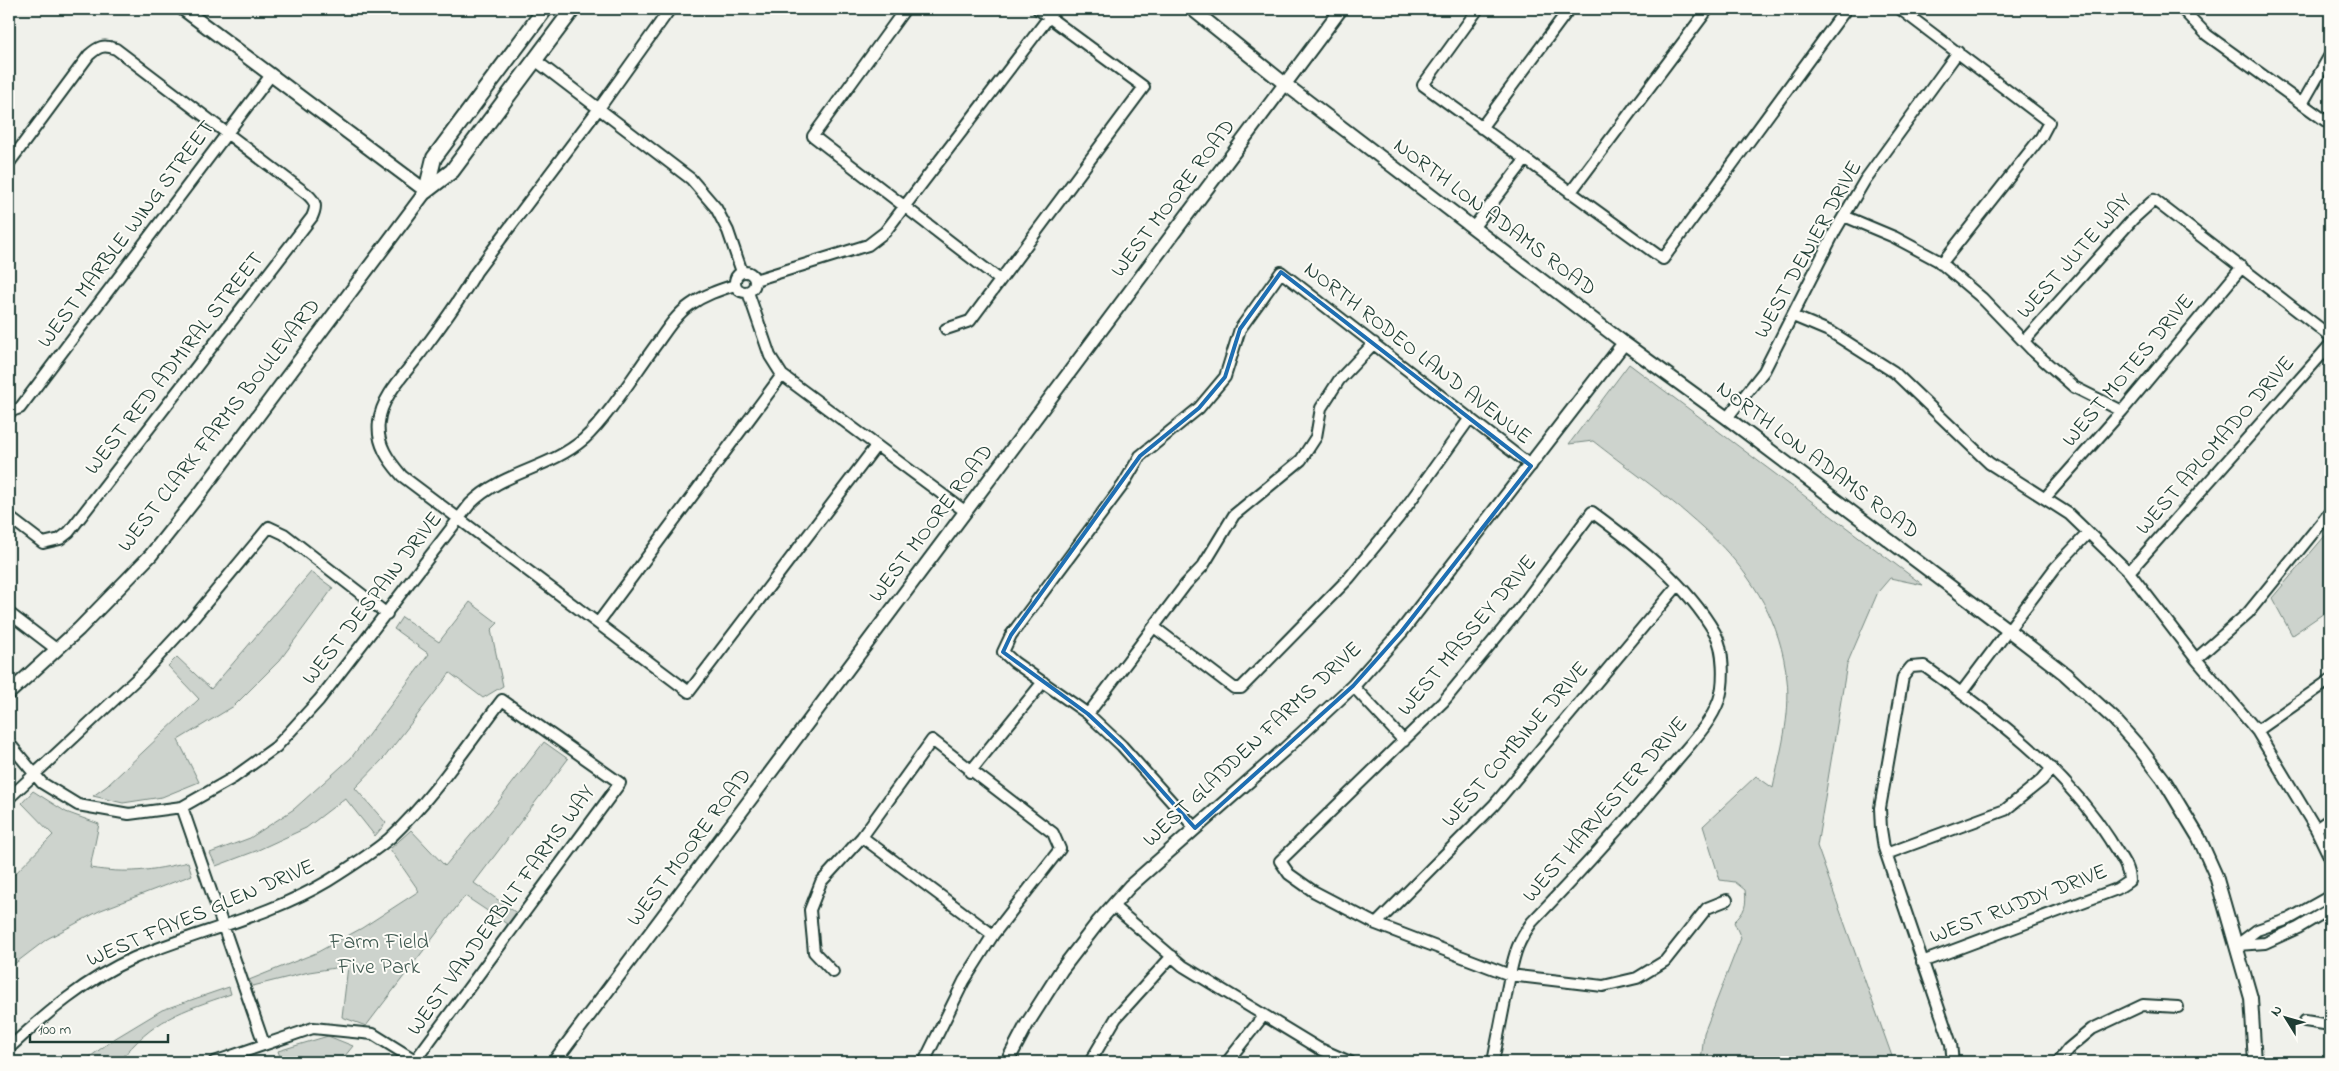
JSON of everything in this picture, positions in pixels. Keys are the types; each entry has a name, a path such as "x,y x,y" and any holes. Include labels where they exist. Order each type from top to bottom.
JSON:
{"main road":[{"name":"WEST CLARK FARMS BOULEVARD","path":"426,191 434,158 545,9"},
{"name":"WEST CLARK FARMS BOULEVARD","path":"426,191 452,171 572,9"}],"street":[{"path":"183,9 426,191"},
{"path":"670,9 600,107 476,272 462,296 385,401 379,422 380,441 387,459 402,476 689,692 876,446"},
{"path":"905,9 813,136 1000,280"},
{"path":"946,329 970,321 1144,87 1052,12 1038,9"},
{"name":"NORTH LON ADAMS ROAD","path":"1192,9 1285,84 1473,228 2008,630 2090,696 2138,746 2164,780 2199,838 2213,868 2251,998 2255,1062"},
{"name":"WEST MOORE ROAD","path":"554,1062 1341,9"},
{"path":"1478,9 1423,85 1663,259 1846,9"},
{"path":"1481,128 1569,9"},
{"path":"1570,193 1708,9"},
{"path":"1900,9 2049,122 2041,137 1942,264"},
{"path":"2182,9 2207,35 2330,124"},
{"path":"755,280 868,245 885,232 1052,12"},
{"path":"9,163 89,56 98,47 107,46 116,49 226,134"},
{"name":"WEST DENIER DRIVE","path":"1728,418 1764,371 1844,216 1866,180 1958,52"},
{"path":"2302,104 2330,55"},
{"path":"536,60 691,178 716,208 728,231 742,272"},
{"name":"WEST MARBLE WING STREET","path":"9,412 20,408 271,75"},
{"name":"WEST RED ADMIRAL STREET","path":"9,517 43,543 51,542 69,532 312,217 316,208 314,200 226,134"},
{"path":"1473,228 1524,160"},
{"name":"WEST CLARK FARMS BOULEVARD","path":"9,693 151,555 201,492 426,191"},
{"name":"WEST JUTE WAY","path":"2024,341 2133,219 2154,200 2242,267"},
{"path":"1844,216 1894,237 1942,264 1982,298 2074,388 2122,411"},
{"path":"2242,267 2330,336"},
{"name":"WEST MOTES DRIVE","path":"2045,498 2122,411 2242,267"},
{"path":"742,272 752,274 755,280 754,286 748,292 740,291 735,285 736,276 742,272"},
{"name":"NORTH RODEO LAND AVENUE","path":"1043,682 1004,652 1011,635 1123,485 1140,456 1199,408 1225,377 1240,329 1281,272 1531,466"},
{"name":"WEST DESPAIN DRIVE","path":"9,744 42,783 78,805 128,814 182,807 233,778 276,747 319,700 459,518 484,491 502,481 537,468 564,454 586,437 671,325 689,306 708,294 735,285"},
{"path":"748,292 770,356 782,375 966,512"},
{"path":"1793,316 1831,332 1894,372 1989,463 2069,514 2129,572 2196,659 2257,731 2316,829 2330,858"},
{"path":"1088,714 1186,584 1203,566 1234,515 1301,460 1316,437 1321,408 1339,380 1374,343"},
{"name":"WEST GLADDEN FARMS DRIVE","path":"1007,1062 1027,1024 1062,969 1130,886 1284,750 1353,686 1401,632 1531,466 1624,343"},
{"name":"WEST APLOMADO DRIVE","path":"2129,572 2330,345"},
{"path":"598,622 782,375"},
{"path":"1154,627 1234,688 1241,688 1349,578 1399,517 1470,418"},
{"name":"WEST HARVESTER DRIVE","path":"1493,1062 1518,942 1532,922 1637,808 1705,725 1719,701 1724,681 1716,634 1678,585 1637,546 1592,512"},
{"name":"WEST MASSEY DRIVE","path":"1376,924 1313,891 1289,874 1280,861 1443,702 1517,612 1592,512"},
{"path":"2196,659 2248,613 2330,512"},
{"path":"9,798 142,674 197,615 269,527 284,534 387,614"},
{"path":"1961,692 2055,568 2088,533"},
{"name":"WEST COMBINE DRIVE","path":"1376,924 1494,805 1678,585"},
{"path":"9,613 56,649"},
{"path":"1886,854 2005,810 2042,780 2052,768 2026,743 1961,692 1924,666 1911,667 1903,677 1880,808 1881,829 1886,854 1951,1044 1953,1062"},
{"path":"2257,731 2330,680"},
{"path":"970,772 1043,682 1088,714 1122,746 1195,828"},
{"path":"1353,686 1404,741"},
{"name":"WEST VANDERBILT FARMS WAY","path":"416,1062 620,783 502,700"},
{"name":"WEST FAYES GLEN DRIVE","path":"9,1048 44,1016 87,983 134,958 257,914 327,881 389,838 432,792 502,700"},
{"path":"833,972 814,952 810,910 821,882 862,837 932,740 970,772 1053,833 1060,849 993,935 964,981 924,1062"},
{"name":"WEST RUDDY DRIVE","path":"1922,962 2117,889 2128,881 2129,870 2096,819 2052,768"},
{"path":"182,807 264,1044"},
{"path":"2316,829 2330,819"},
{"path":"862,837 993,935"},
{"path":"2237,945 2257,930 2289,919 2330,896"},
{"path":"1376,924 1510,974 1603,986 1637,978 1664,962 1707,908 1727,900"},
{"path":"1113,906 1183,966 1318,1048 1350,1062"},
{"path":"2237,945 2265,943 2298,928 2330,908"},
{"path":"1090,1062 1116,1018 1172,956"},
{"path":"2058,1062 2068,1048 2092,1029 2143,1006 2178,1007"},
{"path":"1227,1062 1264,1015"},
{"path":"2305,1021 2330,1025"},
{"path":"214,1062 313,1028 373,1034 416,1062"}],"highlighted area":[{"path":"1281,272 1531,466 1401,632 1353,686 1195,828 1122,746 1088,714 1003,652 1011,635 1140,456 1199,408 1225,377 1240,329"}],"green space":[{"path":"1629,364 1923,585 1890,578 1878,592 1847,664 1817,846 1894,1062 1701,1062 1704,1033 1741,938 1734,922 1741,915 1746,900 1745,890 1735,882 1720,880 1703,826 1756,776 1773,788 1786,721 1787,680 1779,639 1763,603 1742,570 1717,541 1657,490 1593,441 1569,444"},
{"path":"2330,530 2330,609 2292,635 2272,598"},
{"path":"311,572 333,588 280,660 234,706 178,740 199,782 162,797 123,803 93,796 107,786 199,699 168,666 177,657 211,689"},
{"path":"470,602 498,623 491,630 503,686 483,698 450,673 384,758 355,788 386,823 375,836 345,798 306,828 256,851 216,866 210,853 250,838 294,809 351,758 429,654 394,629 402,617 439,642"},
{"name":"Farm Field Five Park","path":"544,742 568,759 474,883 518,914 510,926 465,896 366,1026 342,1017 348,966 309,972 253,986 249,980 316,953 362,928 419,891 390,849 411,830 445,866 495,806"},
{"path":"33,791 66,812 99,824 90,868 139,871 188,862 192,875 101,910 47,939 9,968 9,880 53,835 22,803"},
{"path":"229,987 231,994 197,1006 156,1026 132,1047 119,1062 83,1062 114,1039 162,1010"},
{"name":"Farm Field Five Park","path":"328,1036 353,1046 340,1062 282,1062 278,1051"}]}
